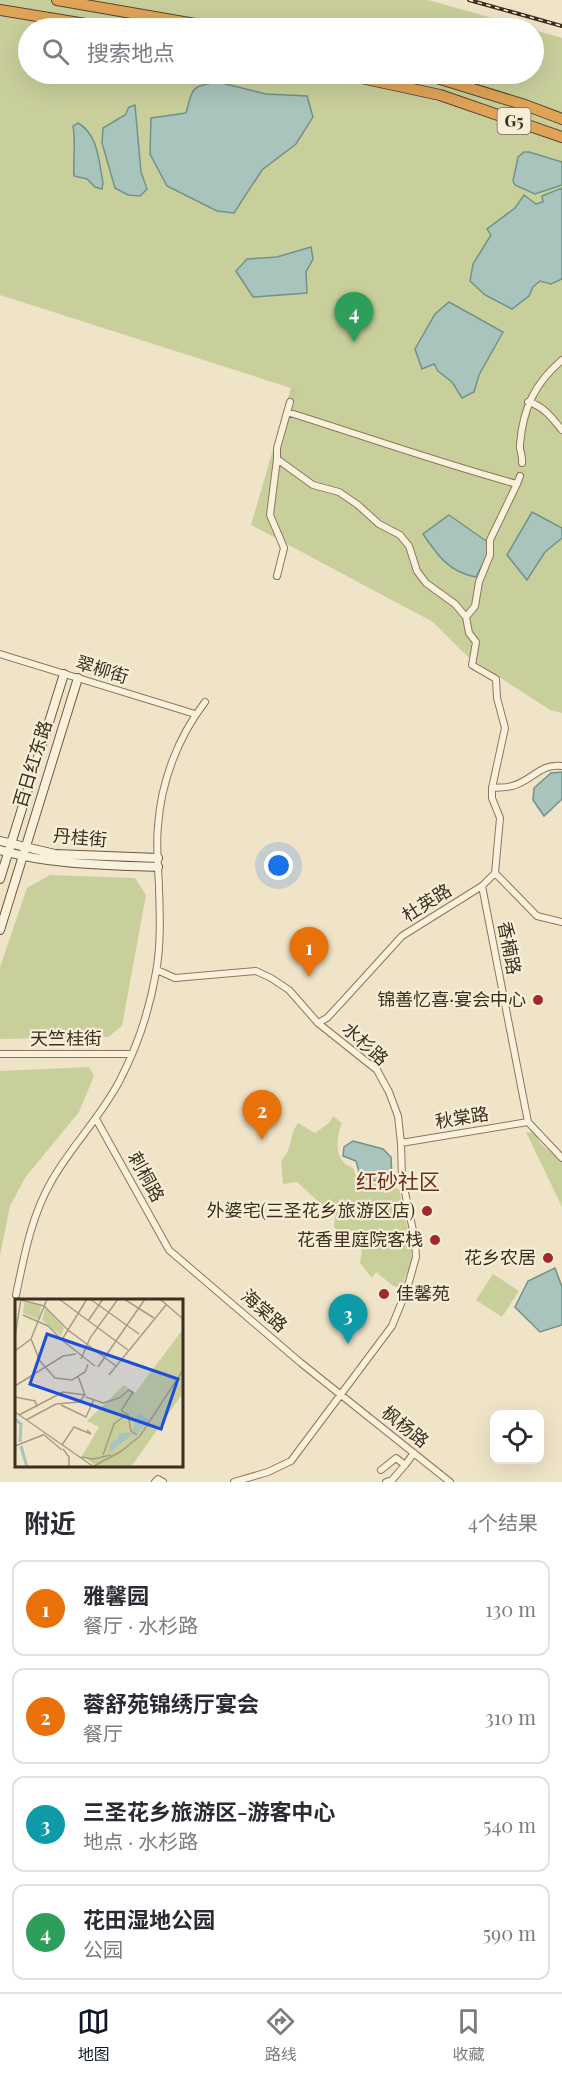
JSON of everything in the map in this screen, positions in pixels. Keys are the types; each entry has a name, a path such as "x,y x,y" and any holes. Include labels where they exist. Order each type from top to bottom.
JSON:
{"highway":[{"path":"57,0 160,18"},
{"path":"0,10 49,18"},
{"name":"G5","path":"389,84 440,95 562,137"},
{"name":"G5","path":"457,84 562,119"}],"street":[{"path":"522,462 519,447 528,402 540,382 562,360"},
{"path":"277,576 284,548 270,515 277,448 290,402"},
{"path":"528,402 538,404 562,430"},
{"path":"287,412 400,447 450,466 517,484"},
{"path":"277,459 313,485 339,492 379,524 400,535 409,546 417,571 426,583 455,604 466,617 469,633 476,642 472,664 496,679 497,698 505,728 492,788 492,798 500,818 495,873 537,916 562,922"},
{"path":"466,617 475,606 479,582 490,555 490,540 520,476"},
{"name":"翠柳街","path":"0,654 195,714"},
{"name":"百日红东路","path":"0,879 6,849 64,674"},
{"name":"百日红东路","path":"0,930 78,678"},
{"path":"16,1295 27,1242 50,1183 96,1119 120,1079 143,1025 157,970 158,826 163,787 195,714 205,702"},
{"path":"492,788 513,786 540,769 551,765 562,766"},
{"name":"丹桂街","path":"0,841 6,849 23,852 50,862 158,863"},
{"name":"杜英路","path":"318,1023 327,1018 402,936 482,886 495,873"},
{"name":"香楠路","path":"482,886 528,1122"},
{"name":"水杉路","path":"157,970 175,978 256,971 289,990 318,1023 377,1070 398,1116 402,1178 415,1240 416,1257 407,1289 392,1326 291,1461 268,1472 234,1482"},
{"name":"天竺桂街","path":"0,1054 131,1054"},
{"name":"刺桐路","path":"96,1119 169,1250"},
{"path":"528,1122 562,1158"},
{"name":"秋棠路","path":"401,1143 528,1122"},
{"name":"海棠路","path":"169,1250 301,1363 341,1394"},
{"name":"枫杨路","path":"341,1394 450,1482"},
{"path":"386,1482 392,1480 414,1453"},
{"path":"381,1470 396,1458 405,1465"},
{"path":"155,1482 159,1479 163,1482"}],"green space":[{"path":"0,0 428,0 492,18 18,18 18,84 544,84 544,33 562,38 562,713 550,710 467,656 433,622 251,525 291,388 0,295"},
{"path":"50,875 135,878 146,895 122,1026 108,1037 0,1039 0,967 27,888"},
{"path":"89,1067 94,1076 79,1112 25,1178 10,1206 0,1256 0,1071"},
{"path":"333,1116 342,1123 338,1135 339,1155 347,1165 353,1168 357,1180 399,1189 409,1234 412,1261 401,1288 393,1286 376,1272 372,1278 360,1263 362,1250 342,1238 334,1227 336,1212 321,1204 297,1182 283,1184 281,1161 288,1151 298,1123 315,1133 329,1123"},
{"path":"526,1132 534,1133 541,1144 562,1162 562,1207"},
{"path":"493,1274 519,1291 502,1317 476,1300"}],"water":[{"path":"226,84 266,94 307,96 313,117 296,144 262,170 234,213 217,211 167,186 150,154 151,118 186,113 194,89 203,85"},
{"path":"135,105 141,172 147,189 140,196 128,195 115,188 102,143 103,128 125,115 129,107"},
{"path":"78,123 85,128 94,141 103,183 102,189 95,187 87,179 74,176 73,126"},
{"path":"524,152 562,162 562,185 535,194 515,185 513,181 518,157"},
{"path":"562,188 562,279 551,284 540,281 533,287 529,296 512,309 485,295 470,281 473,264 491,235 487,229 515,208 524,195 536,204 543,202 542,196"},
{"path":"311,247 313,259 306,272 307,293 253,297 236,271 247,259 277,257"},
{"path":"449,302 503,332 479,375 474,392 462,398 452,382 438,371 434,364 422,369 415,349 435,314"},
{"path":"532,512 562,528 562,538 545,552 527,580 507,555"},
{"path":"449,515 489,543 488,554 476,577 451,567 423,534"},
{"path":"562,772 562,799 544,816 533,800 534,788 551,773"},
{"path":"353,1141 383,1149 391,1157 392,1177 384,1182 361,1178 356,1161 343,1156 344,1147"},
{"path":"555,1268 562,1287 562,1325 540,1332 515,1307 528,1281"}],"tunnel":[{"path":"290,402 294,390"}],"railway":[{"path":"469,0 533,18"},
{"path":"544,21 562,26"}],"place":[{"name":"花田湿地公园","path":"354,342"},
{"name":"雅馨园","path":"309,977"},
{"name":"锦善忆喜·宴会中心","path":"538,1000"},
{"name":"蓉舒苑锦绣厅宴会","path":"262,1140"},
{"name":"外婆宅(三圣花乡旅游区店)","path":"427,1211"},
{"name":"花香里庭院客栈","path":"435,1240"},
{"name":"花乡农居","path":"548,1258"},
{"name":"佳馨苑","path":"384,1294"},
{"name":"三圣花乡旅游区-游客中心","path":"348,1344"}],"district":[{"name":"红砂社区","path":"398,1182"}]}
